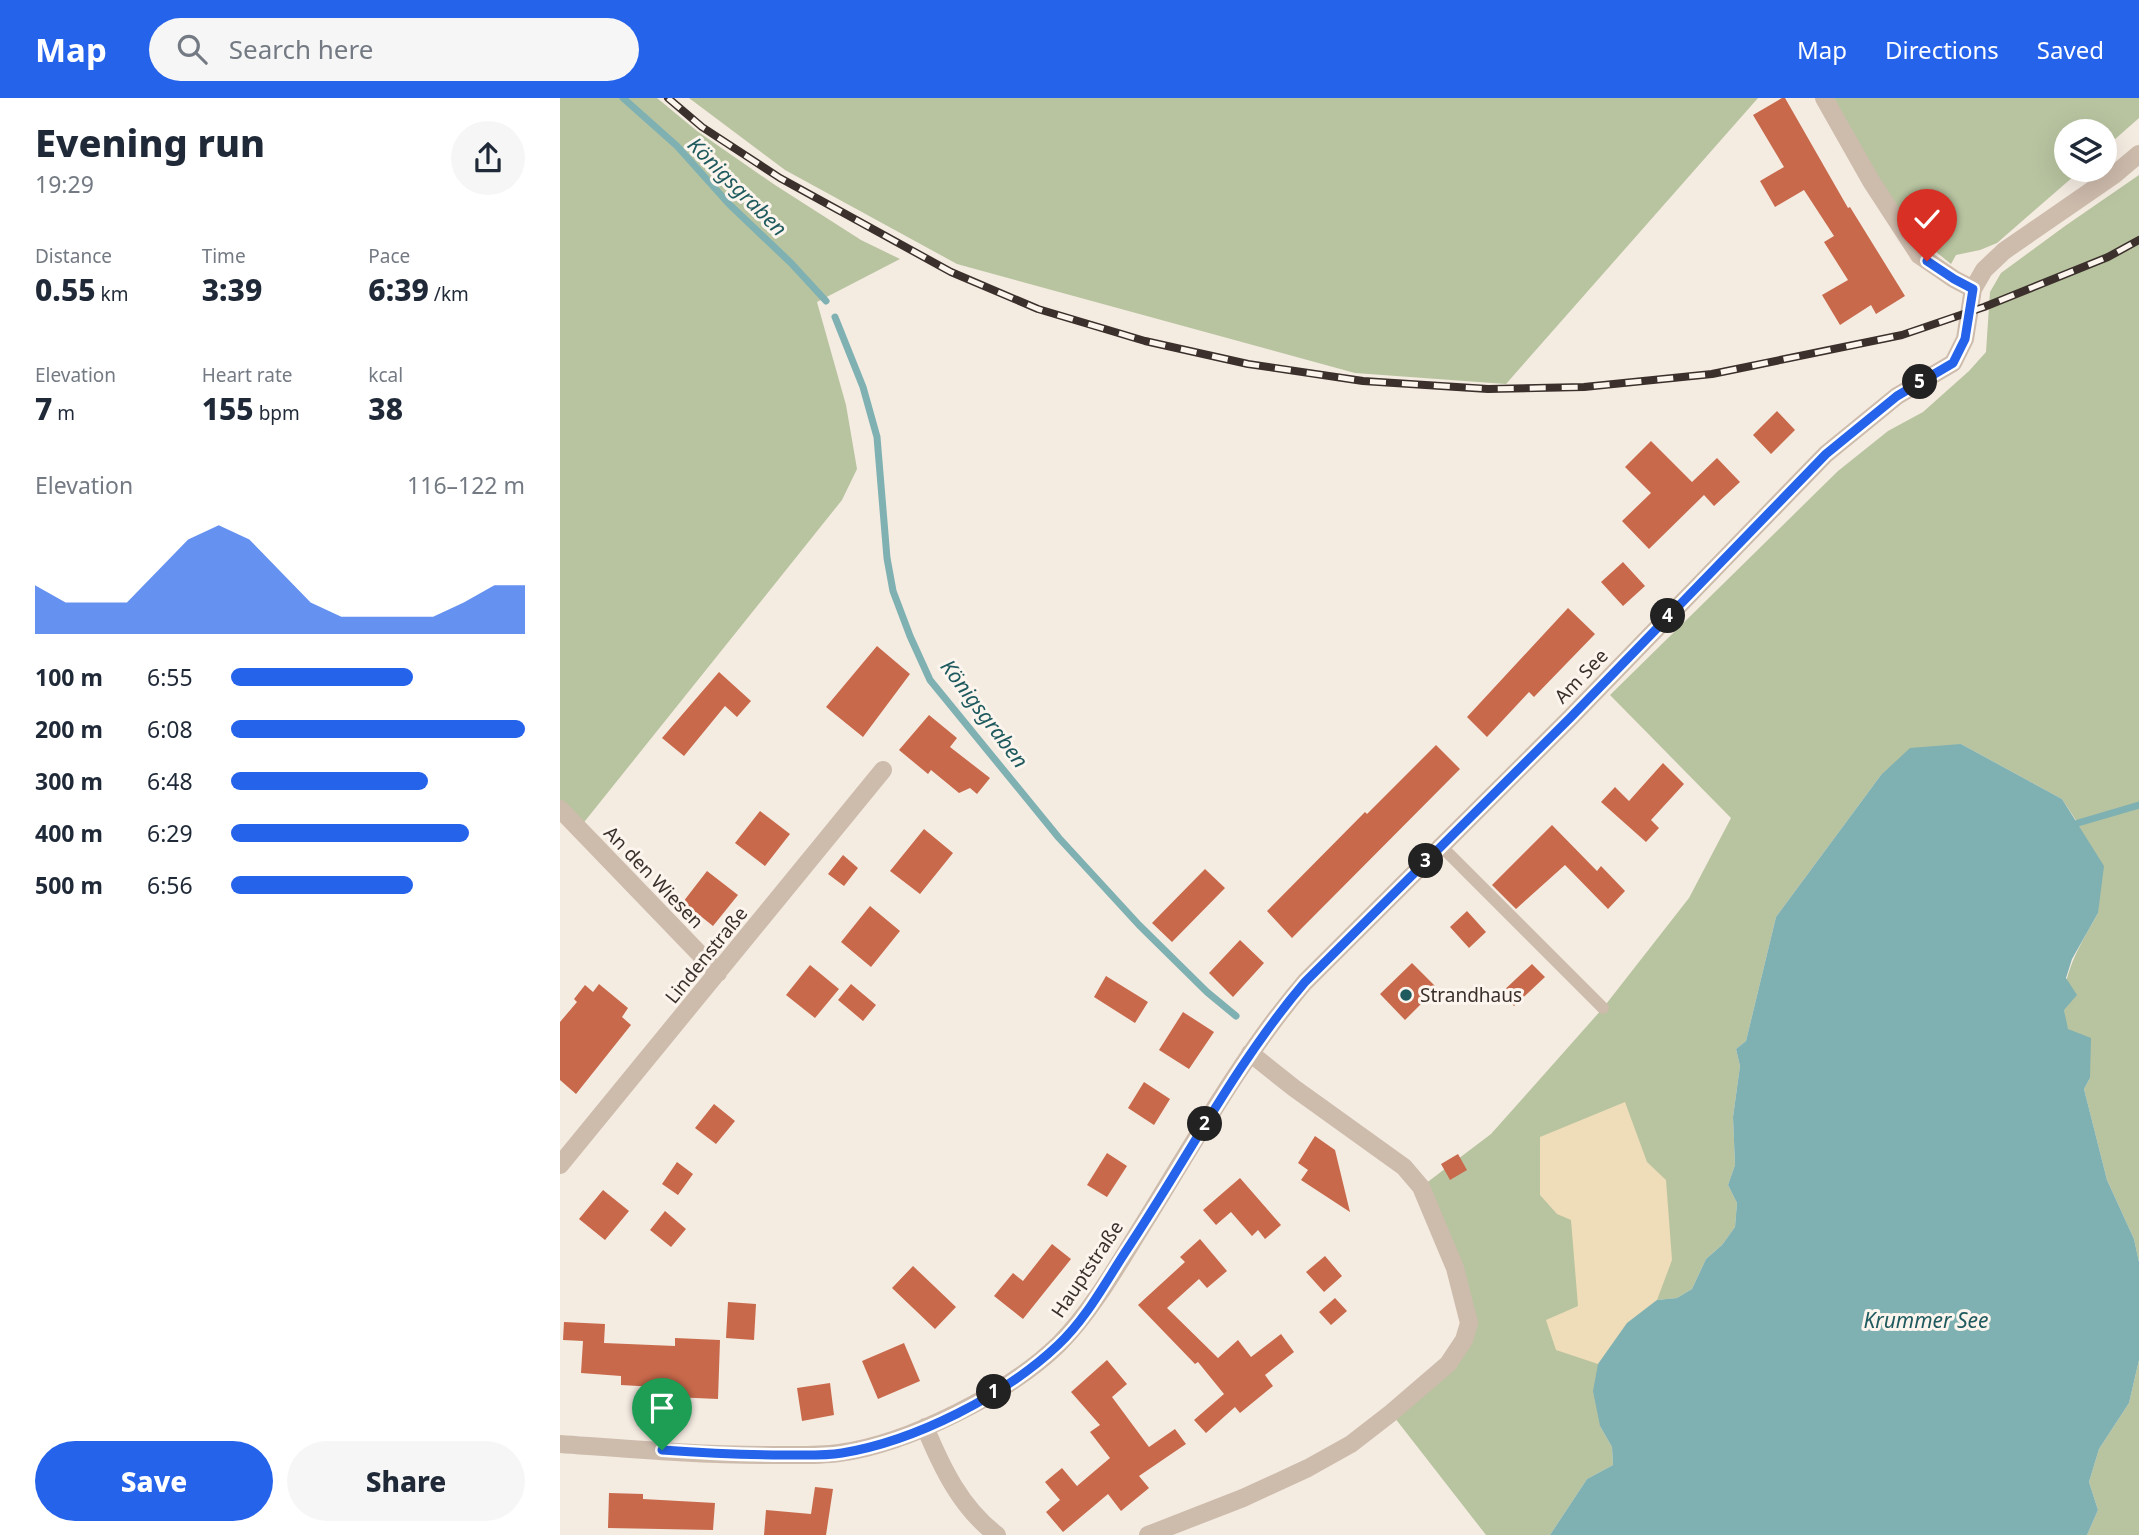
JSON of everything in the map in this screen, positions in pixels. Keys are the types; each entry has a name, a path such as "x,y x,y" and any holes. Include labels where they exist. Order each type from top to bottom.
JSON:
{"street":[{"path":"1824,98 1871,181 1919,255 1973,289 1984,270 2004,251 2114,175 2139,154"},
{"name":"Am See","path":"1250,1053 1276,1016 1305,982 1570,718 1826,454 1897,396 1953,363 1965,339 1973,289"},
{"name":"Lindenstraße","path":"560,1166 883,769"},
{"name":"An den Wiesen","path":"560,810 718,973"},
{"path":"1149,1535 1243,1498 1308,1468 1351,1444 1448,1364 1464,1340 1469,1323 1455,1268 1421,1187 1404,1167 1250,1053"},
{"name":"Hauptstraße","path":"560,1444 741,1455 820,1455 884,1444 992,1394 1059,1345 1081,1320 1250,1053"},
{"path":"925,1427 942,1468 962,1499 986,1527 997,1535"}],"lane":[{"path":"1441,846 1603,1008"}],"green space":[{"path":"560,98 657,98 697,131 775,185 861,240 900,259 817,302 846,405 857,469 842,500 581,826 560,805"},
{"path":"689,98 1758,98 1506,384 1355,373 957,264 785,170"},
{"path":"1834,98 2139,98 2139,118 2117,137 2117,119 2054,119 2054,182 2067,182 1997,243 1956,255 1951,264 1909,230 1873,171"},
{"path":"2139,175 2139,1262 2134,1239 2107,1180 2084,1089 2090,1078 2069,1033 2064,1011 2070,967 2098,913 2079,825 2062,799 1961,744 1881,775 1776,917 1746,1041 1736,1049 1740,1066 1733,1117 1735,1165 1728,1185 1737,1203 1735,1227 1722,1245 1706,1259 1692,1289 1677,1298 1657,1300 1627,1323 1598,1364 1600,1426 1612,1447 1613,1465 1587,1479 1550,1535 1486,1535 1391,1413 1448,1364 1469,1323 1421,1187 1491,1134 1603,1008 1689,898 1731,818 1610,695 1838,471 1888,431 1923,412 1969,371 1986,352 1990,292 2001,273"},
{"path":"2139,1360 2139,1535 2087,1535 2098,1510 2089,1482 2099,1449 2129,1403"}],"sand":[{"path":"1625,1102 1647,1162 1666,1180 1672,1260 1657,1300 1627,1323 1598,1364 1556,1350 1546,1320 1578,1306 1571,1220 1557,1214 1540,1195 1540,1137"}],"water":[{"name":"Krummer See","path":"1961,744 2062,799 2104,866 2098,913 2072,959 2066,978 2077,995 2064,1010 2068,1029 2091,1038 2090,1078 2084,1089 2107,1180 2134,1239 2139,1262 2139,1360 2129,1403 2099,1449 2089,1482 2098,1510 2087,1535 1550,1535 1587,1479 1613,1465 1612,1447 1600,1426 1593,1391 1598,1364 1627,1323 1657,1300 1677,1298 1692,1289 1706,1259 1722,1245 1735,1227 1737,1203 1728,1185 1735,1165 1733,1117 1740,1066 1736,1049 1746,1041 1776,917 1881,775 1910,748"}],"building":[{"path":"1785,98 1848,208 1850,207 1905,296 1876,314 1871,305 1840,325 1822,295 1848,280 1824,242 1834,236 1804,190 1775,207 1760,181 1784,167 1753,115"},
{"path":"1777,411 1795,430 1771,454 1753,435"},
{"path":"1651,441 1692,482 1717,458 1740,482 1714,506 1704,495 1649,549 1622,521 1651,493 1625,467"},
{"path":"1623,562 1645,586 1623,606 1601,582"},
{"path":"1568,608 1595,634 1534,697 1529,692 1487,737 1467,717"},
{"path":"877,646 910,674 863,737 826,707"},
{"path":"719,672 751,701 737,717 725,706 684,756 662,738"},
{"path":"929,715 957,738 950,747 990,778 977,794 970,788 959,793 931,770 928,774 899,750"},
{"path":"1436,745 1460,769 1292,938 1267,911"},
{"path":"1663,763 1684,784 1651,820 1659,828 1646,842 1601,802 1615,787 1629,801"},
{"path":"760,811 790,834 765,866 735,843"},
{"path":"1552,825 1597,871 1601,866 1625,891 1608,909 1565,865 1516,909 1492,885"},
{"path":"924,829 953,853 920,894 890,871"},
{"path":"843,855 858,868 844,886 828,874"},
{"path":"1205,869 1225,888 1172,942 1152,923"},
{"path":"707,871 738,895 713,926 683,902"},
{"path":"870,906 900,931 871,967 841,942"},
{"path":"1467,911 1486,932 1469,948 1450,927"},
{"path":"1240,940 1264,963 1233,997 1209,973"},
{"path":"1412,963 1437,988 1405,1020 1380,994"},
{"path":"1532,964 1545,977 1514,1006 1501,993"},
{"path":"810,965 839,989 815,1018 786,995"},
{"path":"1106,976 1148,1002 1135,1023 1094,997"},
{"path":"599,984 628,1008 622,1017 631,1025 576,1094 560,1080 560,1022 577,1002 574,999 585,985 593,992"},
{"path":"851,984 876,1005 863,1021 838,1000"},
{"path":"1183,1012 1214,1032 1189,1069 1159,1050"},
{"path":"1144,1082 1170,1099 1154,1125 1128,1108"},
{"path":"714,1104 735,1121 716,1144 695,1128"},
{"path":"1315,1136 1335,1150 1350,1212 1301,1180 1308,1170 1298,1163"},
{"path":"1107,1153 1127,1166 1107,1197 1087,1185"},
{"path":"1458,1154 1467,1170 1450,1180 1441,1164"},
{"path":"677,1162 693,1174 678,1195 662,1184"},
{"path":"1240,1178 1281,1225 1265,1239 1258,1230 1252,1236 1231,1212 1216,1225 1203,1210"},
{"path":"603,1190 629,1211 605,1240 579,1219"},
{"path":"665,1211 686,1229 671,1247 650,1230"},
{"path":"1200,1239 1227,1271 1207,1288 1199,1279 1167,1308 1218,1358 1238,1340 1251,1357 1281,1334 1294,1352 1265,1375 1273,1386 1240,1413 1235,1407 1206,1433 1194,1420 1224,1394 1198,1362 1195,1364 1138,1305 1185,1262 1180,1257"},
{"path":"1052,1244 1071,1259 1023,1319 994,1296 1013,1273 1023,1281"},
{"path":"1325,1256 1342,1276 1324,1292 1306,1272"},
{"path":"913,1266 956,1307 935,1329 892,1288"},
{"path":"1335,1298 1347,1311 1331,1325 1319,1312"},
{"path":"728,1302 756,1304 754,1340 726,1338"},
{"path":"564,1322 605,1324 604,1343 675,1346 675,1338 720,1340 718,1399 673,1397 673,1388 621,1385 621,1376 581,1373 583,1341 563,1340"},
{"path":"904,1343 920,1381 878,1399 862,1361"},
{"path":"1107,1360 1127,1384 1112,1397 1149,1447 1175,1429 1186,1444 1139,1476 1149,1488 1121,1511 1108,1494 1063,1532 1046,1512 1060,1500 1045,1482 1062,1468 1077,1486 1110,1458 1090,1432 1100,1425 1071,1392"},
{"path":"830,1383 834,1415 802,1421 797,1388"},
{"path":"815,1487 833,1489 826,1535 764,1535 766,1510 811,1514"},
{"path":"609,1493 643,1494 643,1499 715,1503 713,1530 608,1528"}],"waterway":[{"name":"Königsgraben","path":"623,98 677,146 729,204 791,263 826,301"},
{"name":"Königsgraben","path":"835,317 863,387 877,437 887,558 893,591 930,680 1059,838 1139,925 1207,992 1236,1016"},
{"path":"2071,829 2078,823 2139,805"}],"railway":[{"path":"668,98 702,127 780,178 951,272 1038,309 1145,341 1248,364 1363,381 1488,389 1584,387 1712,374 1902,335 1984,307 2108,257 2139,240"}],"place":[{"name":"Strandhaus","path":"1406,995"}],"route":[{"path":"662,1450 741,1455 820,1455 884,1444 992,1394 1059,1345 1081,1320 1134,1239 1250,1053 1276,1016 1305,982 1570,718 1826,454 1897,396 1953,363 1965,339 1973,289 1927,261"}]}
